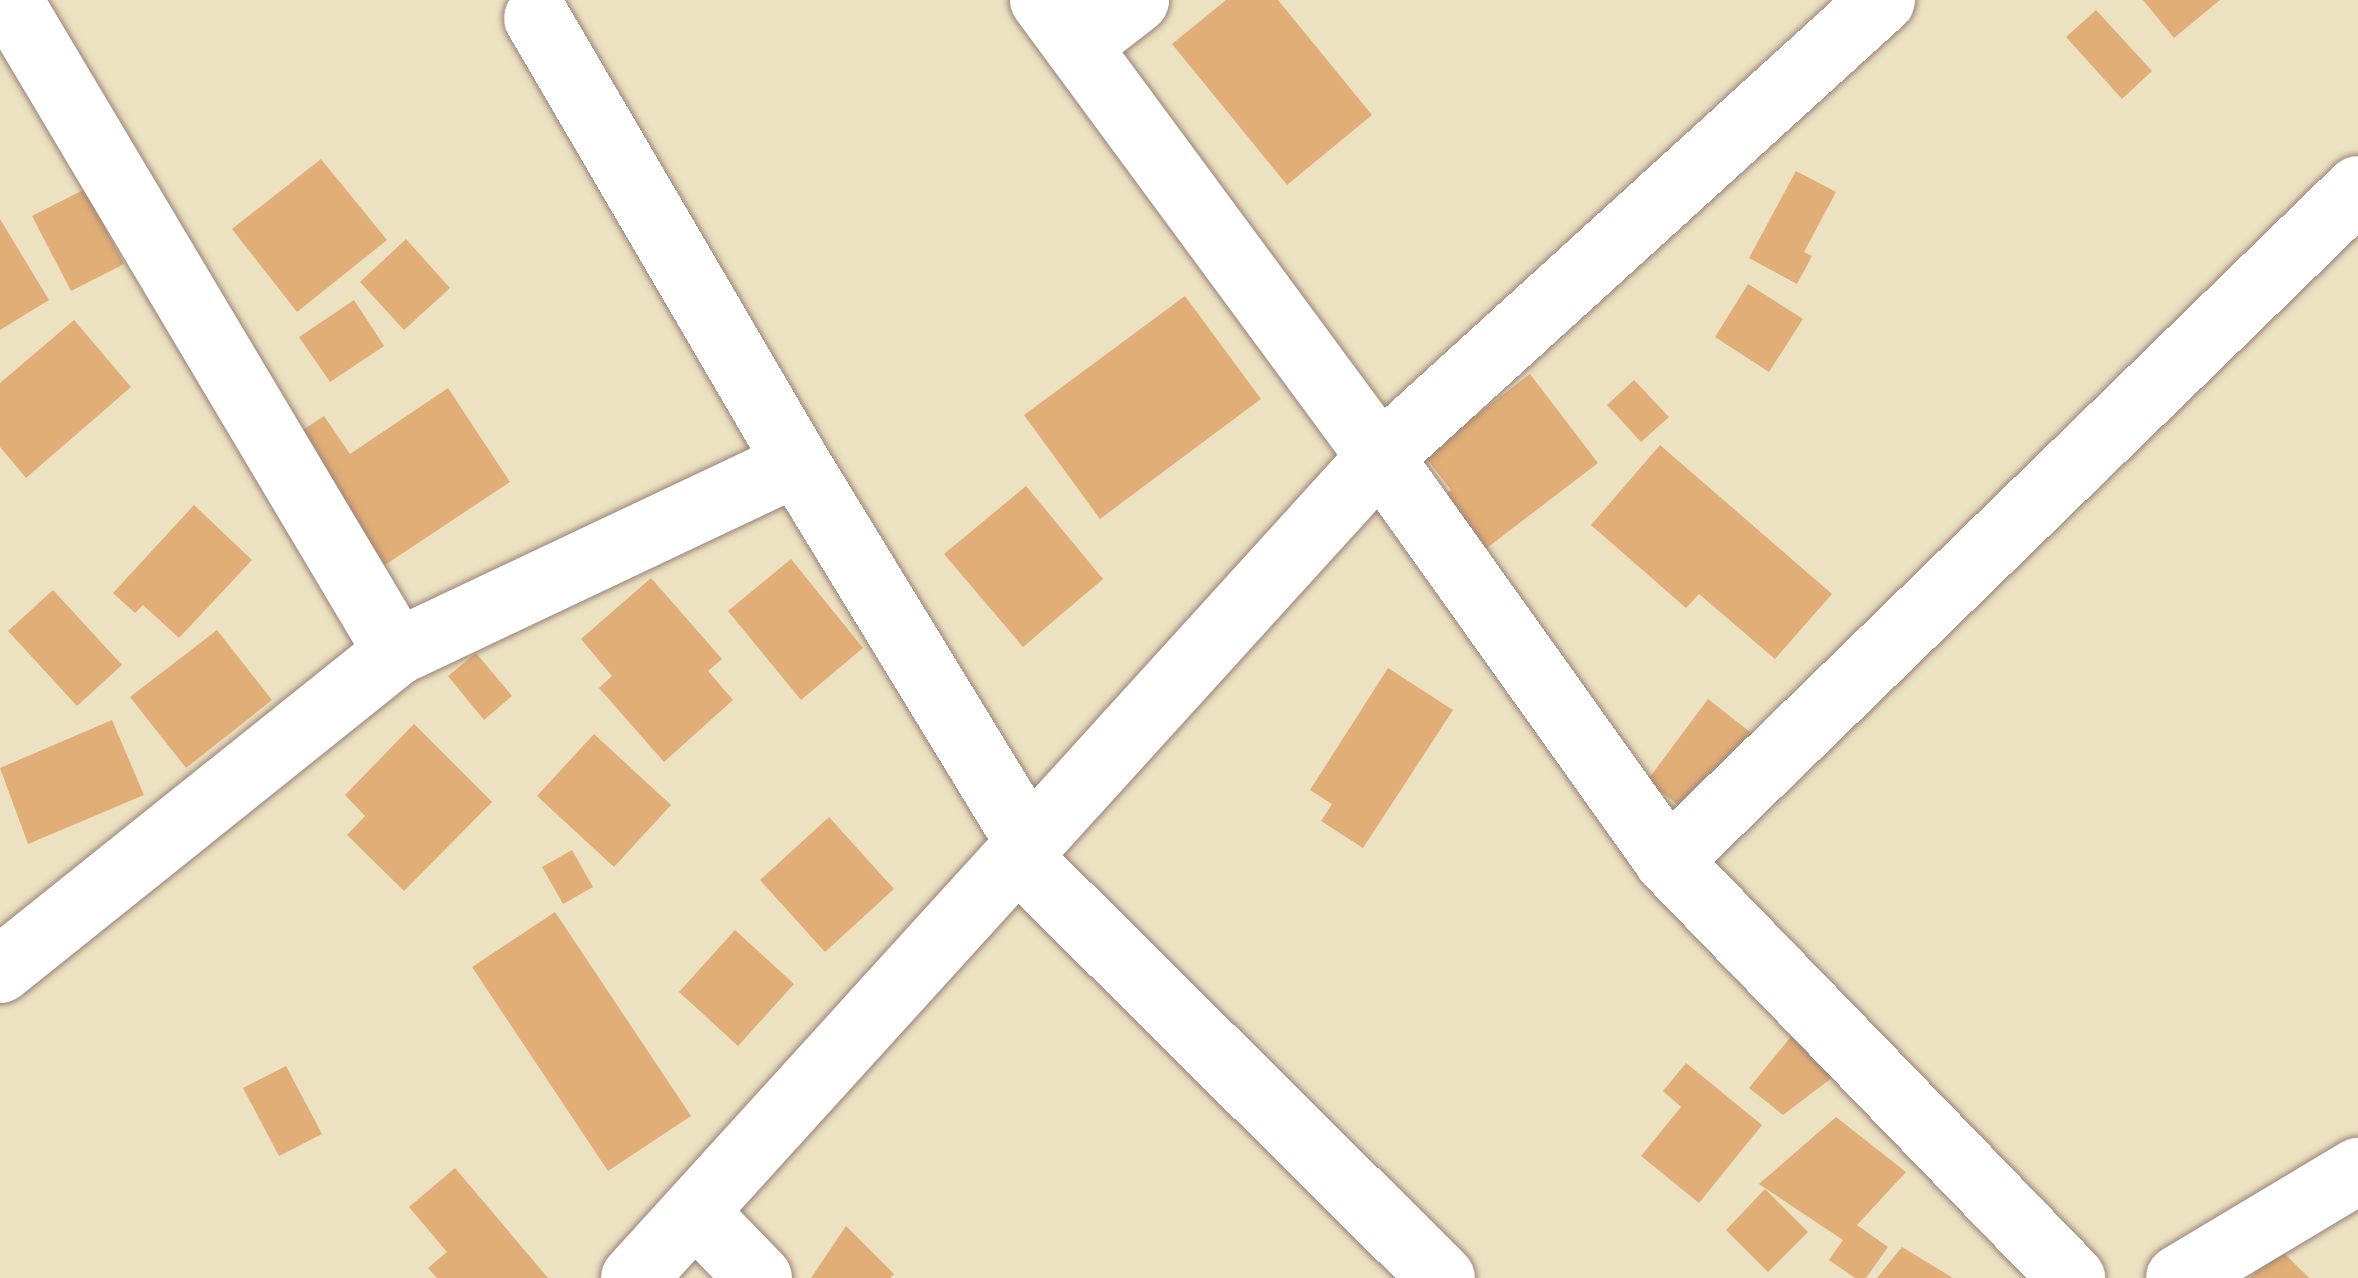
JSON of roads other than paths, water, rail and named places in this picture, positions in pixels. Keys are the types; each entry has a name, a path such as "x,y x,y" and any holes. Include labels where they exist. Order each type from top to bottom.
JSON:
{"street":[{"path":"8,0 21,80 397,652"},
{"path":"1136,0 1060,23 1380,457 1668,861 2072,1278"},
{"path":"634,1278 1380,457 1882,0"},
{"path":"537,18 1025,852 1442,1278"},
{"path":"1668,861 2358,189"},
{"path":"0,970 397,652 797,463"},
{"path":"2179,1278 2358,1171"},
{"path":"695,1212 759,1278"}]}
